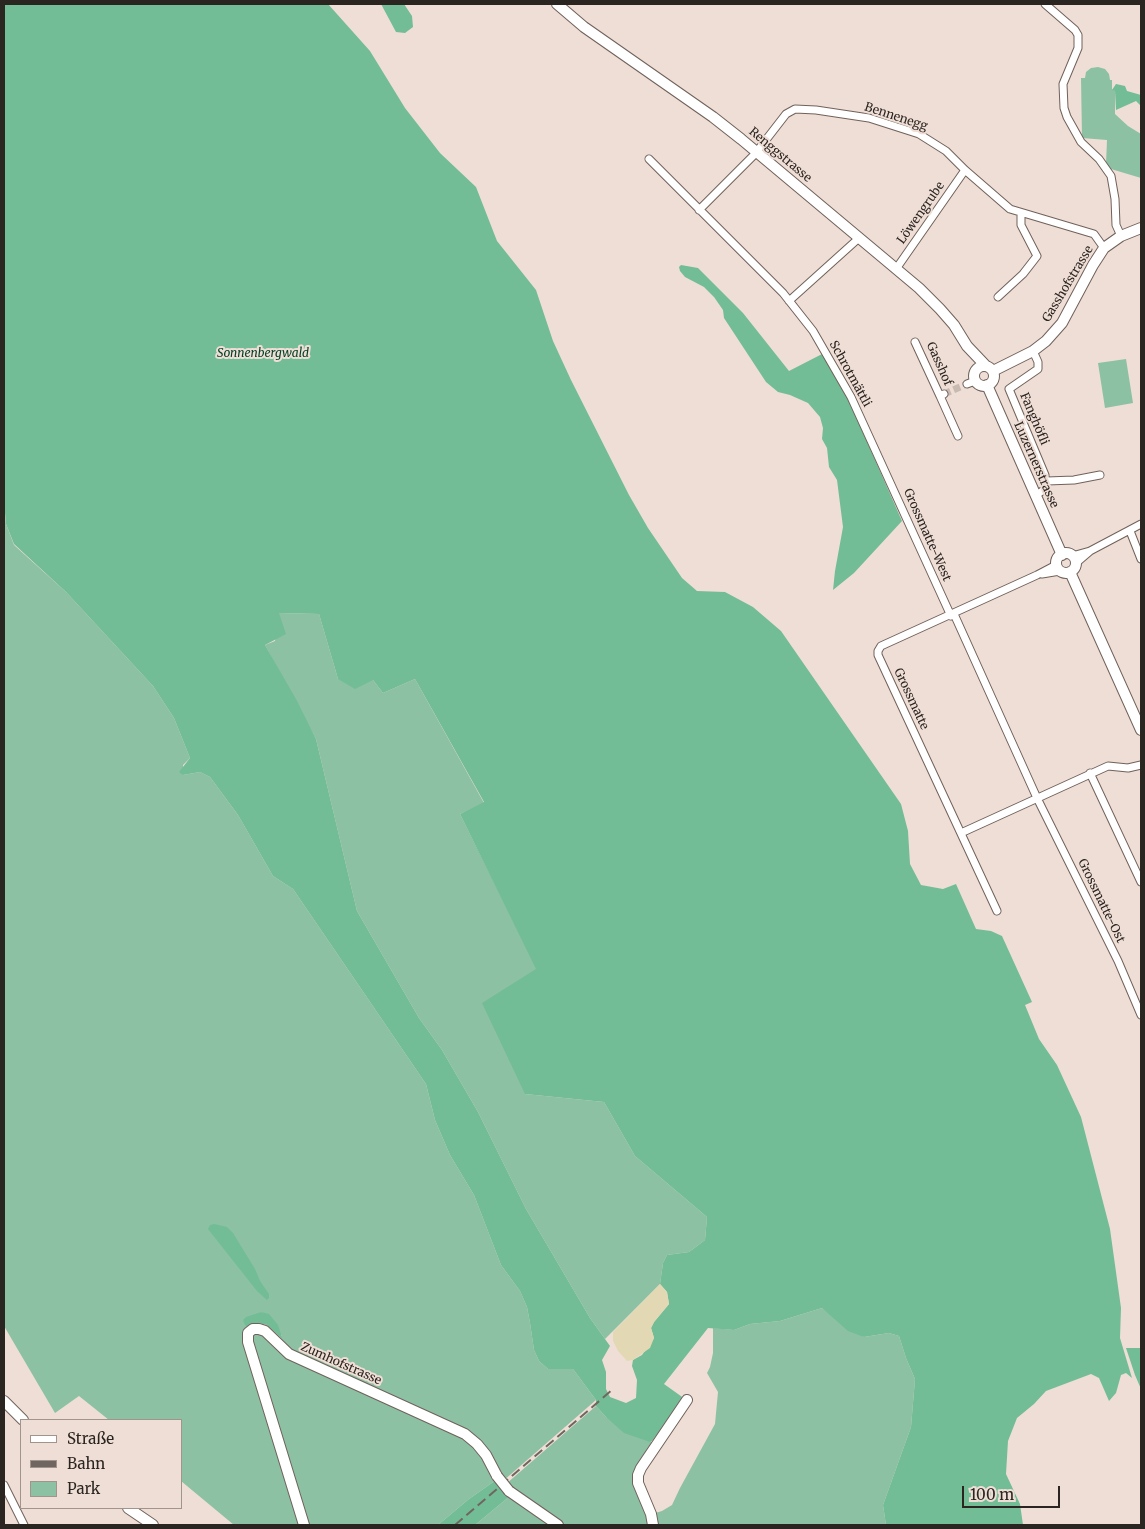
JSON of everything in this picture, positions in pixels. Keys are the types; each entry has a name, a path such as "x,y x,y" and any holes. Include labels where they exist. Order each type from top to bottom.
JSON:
{"main road":[{"name":"Renggstrasse","path":"557,4 584,27 713,116 896,269 940,309 954,325 967,346 989,369"},
{"name":"Gasshofstrasse","path":"989,369 1033,351 1046,341 1062,323 1104,248 1121,236 1141,228"},
{"name":"Renggstrasse","path":"967,346 972,379"},
{"path":"978,368 989,369 993,381 987,385 979,384 972,379 978,368"},
{"name":"Luzernerstrasse","path":"987,385 1141,730"},
{"name":"Zumhofstrasse","path":"304,1525 248,1342 248,1333 253,1329 265,1331 289,1354 465,1434 486,1455 497,1476 508,1491 558,1525"},
{"path":"652,1525 651,1514 638,1483 640,1468 688,1400"},
{"path":"4,1401 23,1419"},
{"path":"129,1509 153,1525"}],"street":[{"path":"1045,4 1075,30 1079,41 1078,48 1063,84 1065,112 1081,142 1099,159 1111,176 1115,199 1116,225 1121,236"},
{"name":"Bennenegg","path":"757,152 786,114 795,109 816,110 869,118 919,134 940,147 1010,209 1094,234 1104,248"},
{"path":"699,210 757,152"},
{"name":"Schrotmättli","path":"649,159 789,300 813,331 852,397 882,463"},
{"name":"Löwengrube","path":"896,269 965,170"},
{"path":"998,297 1023,274 1037,256 1021,225 1021,213"},
{"path":"789,300 859,238"},
{"name":"Gasshof","path":"916,342 942,395 958,436"},
{"name":"Fanghöfli","path":"1033,351 1038,362 1038,369 1009,389 1046,475 1046,481"},
{"name":"Grossmatte-West","path":"882,463 952,615"},
{"path":"1035,496 1044,491 1046,481 1074,480 1100,475"},
{"name":"Grossmatte","path":"997,911 878,655 878,651 881,646 1066,564 1141,524"},
{"path":"1130,531 1141,559"},
{"path":"952,615 1037,798"},
{"path":"961,833 1108,766 1128,768 1141,766"},
{"path":"1090,773 1141,882"},
{"name":"Grossmatte-Ost","path":"1037,798 1114,953 1141,1016"},
{"path":"4,1485 24,1525"}],"green space":[{"name":"Sonnenbergwald","path":"4,4 328,4 370,51 405,108 440,153 476,187 497,241 536,290 553,341 629,495 648,528 682,578 697,591 725,592 753,607 781,631 901,804 908,831 910,864 921,885 943,889 956,884 976,929 991,931 1002,936 1032,1002 1025,1005 1039,1039 1057,1065 1081,1117 1110,1229 1121,1308 1120,1338 1132,1378 1126,1373 1121,1375 1116,1393 1109,1401 1099,1378 1091,1374 1046,1391 1017,1418 1008,1441 1006,1474 1020,1504 1023,1525 886,1525 883,1505 911,1427 915,1379 899,1336 889,1333 864,1337 848,1331 822,1308 780,1321 750,1324 734,1330 708,1328 664,1384 685,1399 650,1442 624,1433 606,1417 596,1406 596,1400 573,1369 548,1369 539,1361 534,1350 527,1307 520,1291 501,1265 474,1195 450,1155 435,1120 426,1084 293,889 273,876 238,815 210,777 200,772 183,775 179,772 190,758 174,718 153,686 66,592 14,544 6,524 4,502","holes":["279,613 319,614 338,679 355,689 373,680 383,693 415,679 484,802 460,814 536,969 482,1003 525,1094 604,1102 635,1156 707,1217 705,1240 689,1252 667,1255 663,1263 660,1284 667,1292 669,1304 651,1328 654,1338 642,1355 633,1360 632,1366 637,1380 636,1398 626,1403 610,1397 606,1389 606,1372 602,1360 610,1346 590,1318 526,1209 478,1112 442,1050 419,1018 357,911 316,739 265,645 286,634"]},
{"path":"381,4 404,4 412,16 413,27 405,33 396,32"},
{"path":"1091,68 1105,69 1109,74 1110,80 1112,80 1112,89 1115,91 1115,114 1128,126 1141,134 1141,178 1111,169 1106,164 1107,140 1082,138 1081,78 1085,78 1086,72"},
{"path":"1116,84 1125,86 1127,91 1141,95 1141,106 1136,101 1116,110 1115,91 1112,90"},
{"path":"681,265 698,268 743,313 789,371 824,353 838,376 902,521 854,573 833,590 843,527 837,480 829,467 827,448 822,439 823,428 820,417 808,403 778,392 766,382 724,318 723,310 714,297 704,287 685,277 680,271 679,267"},
{"path":"1126,359 1133,403 1105,408 1098,363"},
{"path":"4,502 6,524 14,545 66,592 153,686 174,718 190,758 183,765 183,775 200,772 210,777 238,815 273,876 293,889 426,1084 435,1120 450,1155 474,1195 501,1265 520,1291 527,1307 534,1350 539,1361 548,1369 573,1369 596,1400 503,1481 480,1446 299,1357 278,1341 282,1336 261,1312 243,1332 243,1335 302,1525 234,1525 182,1482 182,1419 108,1419 79,1396 55,1413 4,1326"},
{"path":"279,613 319,614 338,679 373,680 383,693 415,679 484,803 460,814 537,969 525,1094 604,1102 635,1156 707,1217 705,1240 689,1252 667,1255 663,1263 660,1284 605,1339 590,1318 526,1209 478,1112 442,1050 419,1018 357,911 316,739 265,645 275,641"},
{"path":"210,1225 227,1227 233,1233 269,1294 267,1300 257,1291 208,1229"},
{"path":"822,1308 864,1337 889,1333 899,1336 915,1379 911,1427 883,1505 886,1525 655,1525 652,1514 672,1505 715,1424 718,1392 707,1373 713,1353 713,1328 734,1330 750,1324 780,1321"},
{"path":"261,1312 269,1314 278,1325 281,1338 267,1325 252,1324 248,1328 245,1325 243,1320 246,1317"},
{"path":"258,1331 286,1355 455,1431 478,1450 496,1480 469,1499 438,1525 307,1525 249,1335"},
{"path":"1126,1348 1141,1348 1141,1389 1135,1375"},
{"path":"596,1406 606,1417 655,1444 637,1468 650,1525 562,1525 506,1484"},
{"path":"496,1480 510,1496 475,1525 438,1525 469,1499"},
{"path":"510,1496 555,1525 475,1525"}],"sand":[{"path":"660,1284 667,1292 669,1304 651,1328 654,1338 650,1348 633,1360 627,1361 618,1351 613,1341 613,1332"}],"tunnel":[{"path":"944,394 967,384"}],"railway":[{"path":"455,1525 612,1390"}]}
